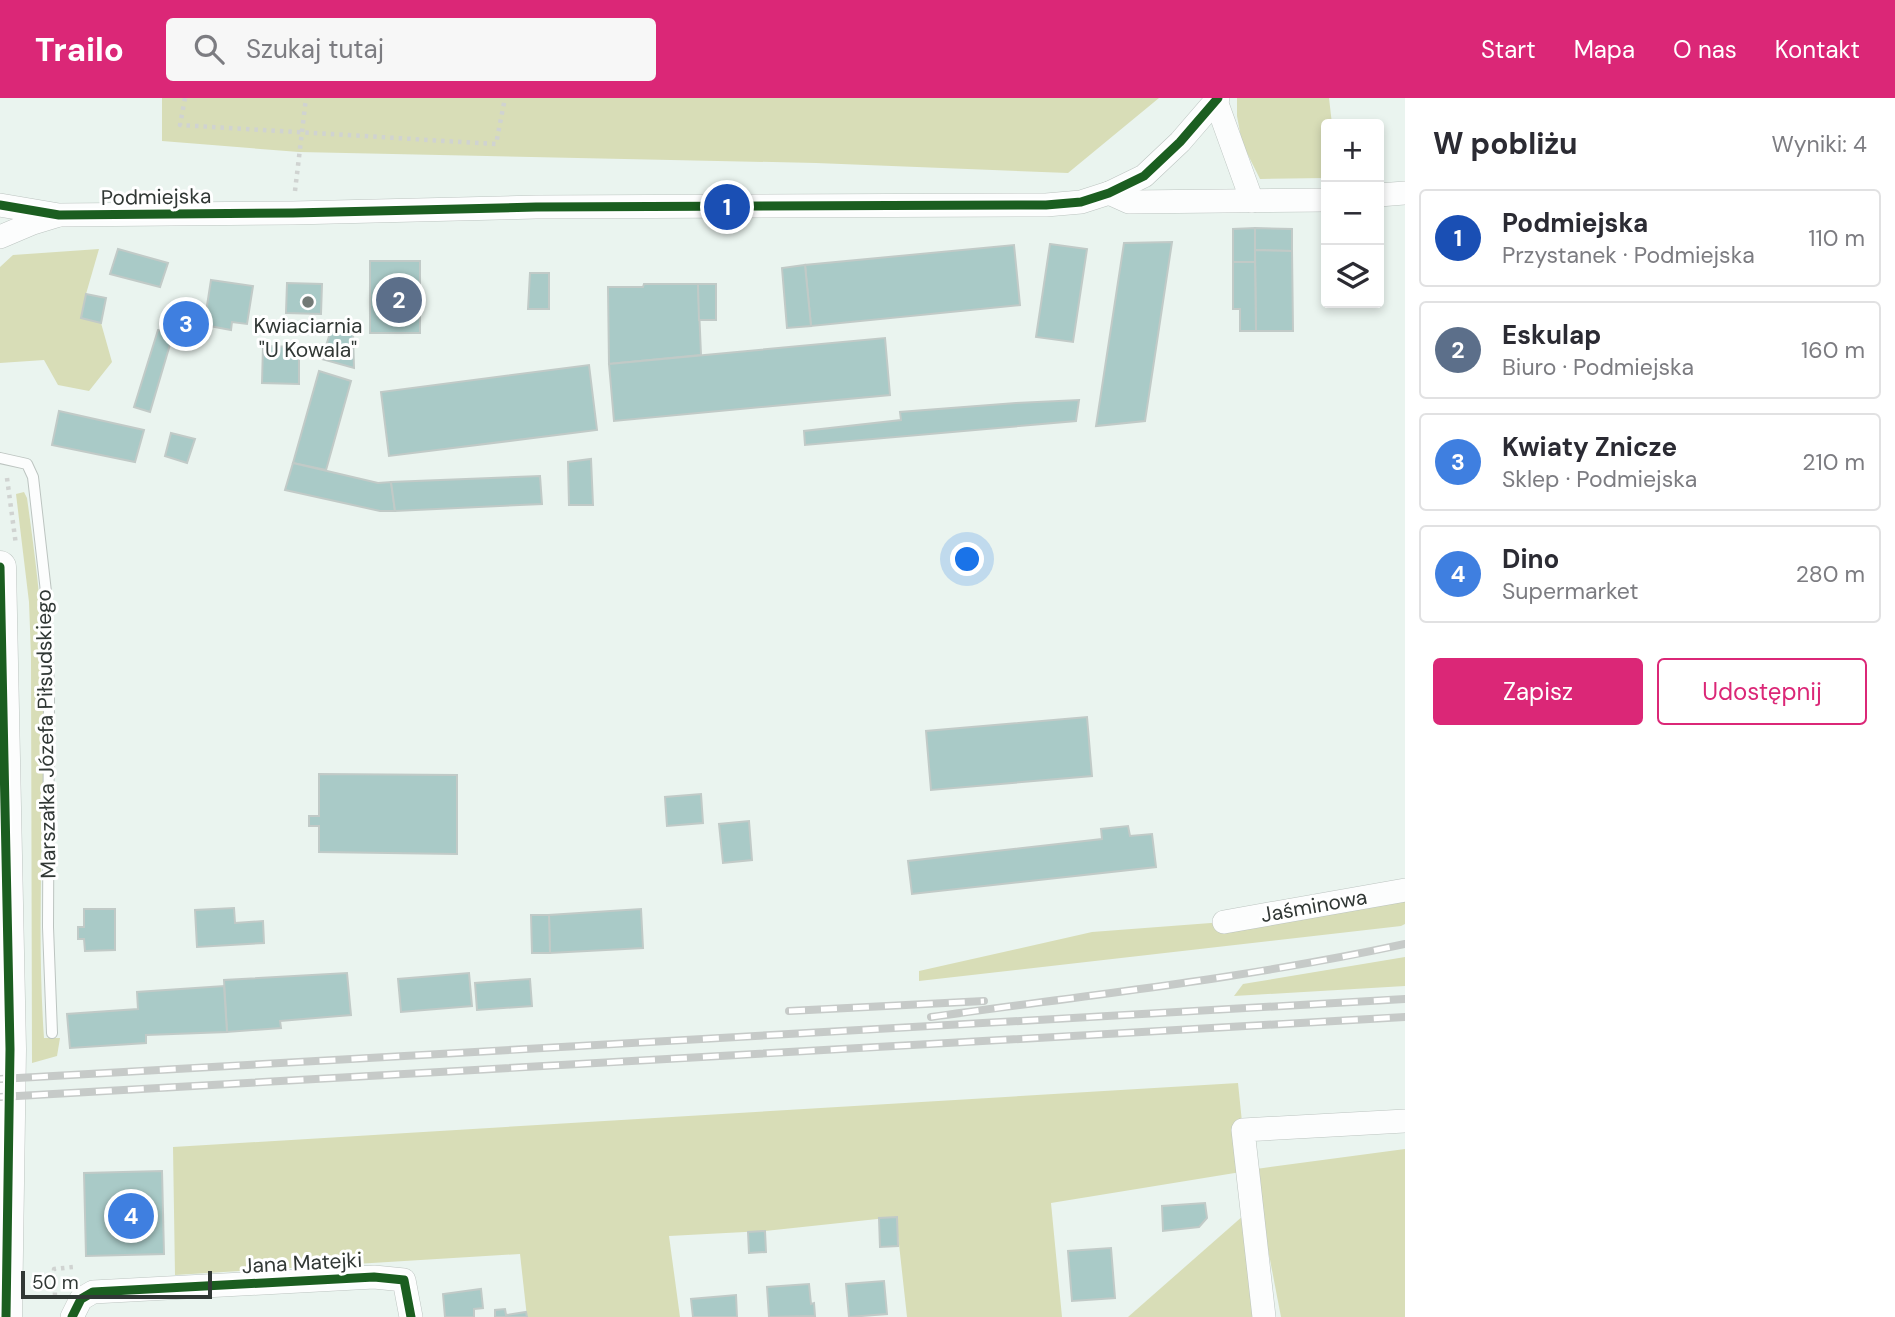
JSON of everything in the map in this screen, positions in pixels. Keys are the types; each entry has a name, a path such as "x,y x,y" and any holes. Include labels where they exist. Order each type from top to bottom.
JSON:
{"street":[{"path":"1109,194 1144,176 1180,142 1217,99"},
{"path":"1217,99 1252,201"},
{"path":"1384,194 1405,192"},
{"name":"Podmiejska","path":"0,205 59,215 536,207 1046,205 1081,202 1109,194 1129,202 1321,200"},
{"name":"Podmiejska","path":"0,237 59,215"},
{"name":"Marszałka Józefa Piłsudskiego","path":"0,567 10,1049 6,1317"},
{"name":"Jaśminowa","path":"1223,922 1405,890"},
{"path":"1264,1317 1243,1130 1405,1121"},
{"name":"Jana Matejki","path":"70,1308 93,1292 374,1277 404,1280 411,1317"}],"lane":[{"name":"Marszałka Józefa Piłsudskiego","path":"0,458 27,464 33,477 46,592 49,697 48,927 52,1033"}],"path":[{"path":"185,98 180,124 496,144 505,98"},
{"path":"293,213 306,98"},
{"path":"70,1308 54,1269 73,1267"}],"green space":[{"path":"162,98 1159,98 1068,173 816,163 299,152 162,141"},
{"path":"1237,98 1329,98 1331,119 1321,119 1321,178 1260,179 1242,143"},
{"path":"99,249 81,318 101,323 112,362 89,391 58,385 44,360 0,363 0,267 13,255"},
{"path":"24,492 35,555 43,651 41,941 44,1038 60,1038 57,1056 32,1063 31,656 29,602 16,494"},
{"path":"1405,890 1405,924 1401,926 919,981 919,971 1092,932 1224,922"},
{"path":"1405,957 1405,986 1234,996 1243,984"},
{"path":"1238,1083 1247,1171 1051,1203 1062,1317 907,1317 896,1217 765,1231 669,1236 680,1317 527,1317 520,1254 175,1275 173,1147"},
{"path":"1405,1149 1405,1317 1281,1317 1256,1169"},
{"path":"1252,1208 1264,1317 1128,1317"}],"building":[{"path":"1255,228 1292,229 1292,251 1255,250"},
{"path":"1255,228 1255,262 1233,262 1233,229"},
{"path":"1172,242 1145,421 1096,426 1124,243"},
{"path":"1050,244 1087,249 1073,342 1036,337"},
{"path":"1014,245 1020,305 811,326 805,265"},
{"path":"118,249 168,263 160,287 110,274"},
{"path":"1255,250 1292,251 1293,331 1256,331"},
{"path":"370,261 420,261 420,333 370,333"},
{"path":"1233,262 1255,262 1256,331 1240,331 1240,309 1233,309"},
{"path":"805,265 811,326 787,328 782,268"},
{"path":"530,273 549,273 549,309 528,309"},
{"path":"211,280 253,286 247,324 232,322 231,330 204,325"},
{"path":"287,283 322,284 321,314 286,313"},
{"path":"644,284 698,284 701,355 609,364 608,287 643,287"},
{"path":"698,284 716,284 716,320 699,320"},
{"path":"86,294 106,298 101,323 81,318"},
{"path":"179,309 196,314 188,347 171,343"},
{"path":"158,330 174,331 150,412 134,407"},
{"path":"330,333 353,333 354,368 322,359"},
{"path":"885,338 890,395 614,421 609,364"},
{"path":"263,346 299,347 299,384 262,383"},
{"path":"589,365 597,430 389,456 381,392"},
{"path":"319,371 351,381 326,470 293,463"},
{"path":"1079,400 1076,421 805,445 804,431 901,420 900,412"},
{"path":"59,411 144,430 135,462 52,445"},
{"path":"171,433 195,439 187,463 165,456"},
{"path":"591,459 593,505 569,505 568,462"},
{"path":"293,463 378,483 391,482 395,511 380,511 285,490"},
{"path":"540,476 542,504 395,511 391,482"},
{"path":"1087,717 1092,776 931,790 926,731"},
{"path":"319,774 457,775 457,854 319,852 319,826 309,826 309,816 319,816"},
{"path":"701,794 703,823 667,826 665,797"},
{"path":"749,821 752,860 723,863 719,824"},
{"path":"1128,826 1130,836 1152,834 1156,867 912,894 908,861 1102,839 1101,829"},
{"path":"234,908 235,923 263,921 264,943 197,947 195,910"},
{"path":"84,909 115,909 115,950 85,951 84,939 78,939 78,927 84,927"},
{"path":"641,909 643,948 550,953 549,915"},
{"path":"531,915 549,915 550,953 532,953"},
{"path":"347,973 351,1015 280,1021 281,1028 227,1032 224,980"},
{"path":"469,973 472,1006 401,1012 398,979"},
{"path":"530,979 532,1006 477,1010 475,983"},
{"path":"224,986 227,1032 146,1035 146,1043 70,1048 67,1014 138,1009 137,992"},
{"path":"162,1171 164,1254 86,1256 84,1173"},
{"path":"1205,1203 1207,1218 1199,1227 1163,1231 1162,1206"},
{"path":"897,1217 898,1246 880,1247 879,1218"},
{"path":"765,1231 766,1252 749,1253 748,1232"},
{"path":"1111,1248 1115,1298 1072,1301 1068,1251"},
{"path":"884,1281 887,1314 849,1317 846,1284"},
{"path":"809,1284 815,1316 769,1317 767,1287"},
{"path":"481,1289 483,1308 474,1309 474,1317 445,1317 443,1294"},
{"path":"736,1295 737,1317 693,1317 691,1299"},
{"path":"505,1309 506,1315 526,1312 527,1317 495,1317 495,1310"}],"railway":[{"path":"931,1017 1287,967 1405,944"},
{"path":"0,1079 1405,999"},
{"path":"789,1011 984,1001"},
{"path":"0,1097 1405,1017"}],"cycle path":[{"path":"0,205 59,215 536,207 1046,205 1081,202 1109,193 1144,176 1180,142 1218,98"},
{"path":"0,567 10,1049 6,1317"},
{"path":"72,1317 81,1299 93,1292 374,1277 404,1280 411,1317"}],"place":[{"name":"Podmiejska","path":"727,207"},
{"name":"Eskulap","path":"399,300"},
{"name":"Kwiaciarnia \"U Kowala\"","path":"308,302"},
{"name":"Kwiaty Znicze","path":"186,324"},
{"name":"Dino","path":"131,1216"}]}
